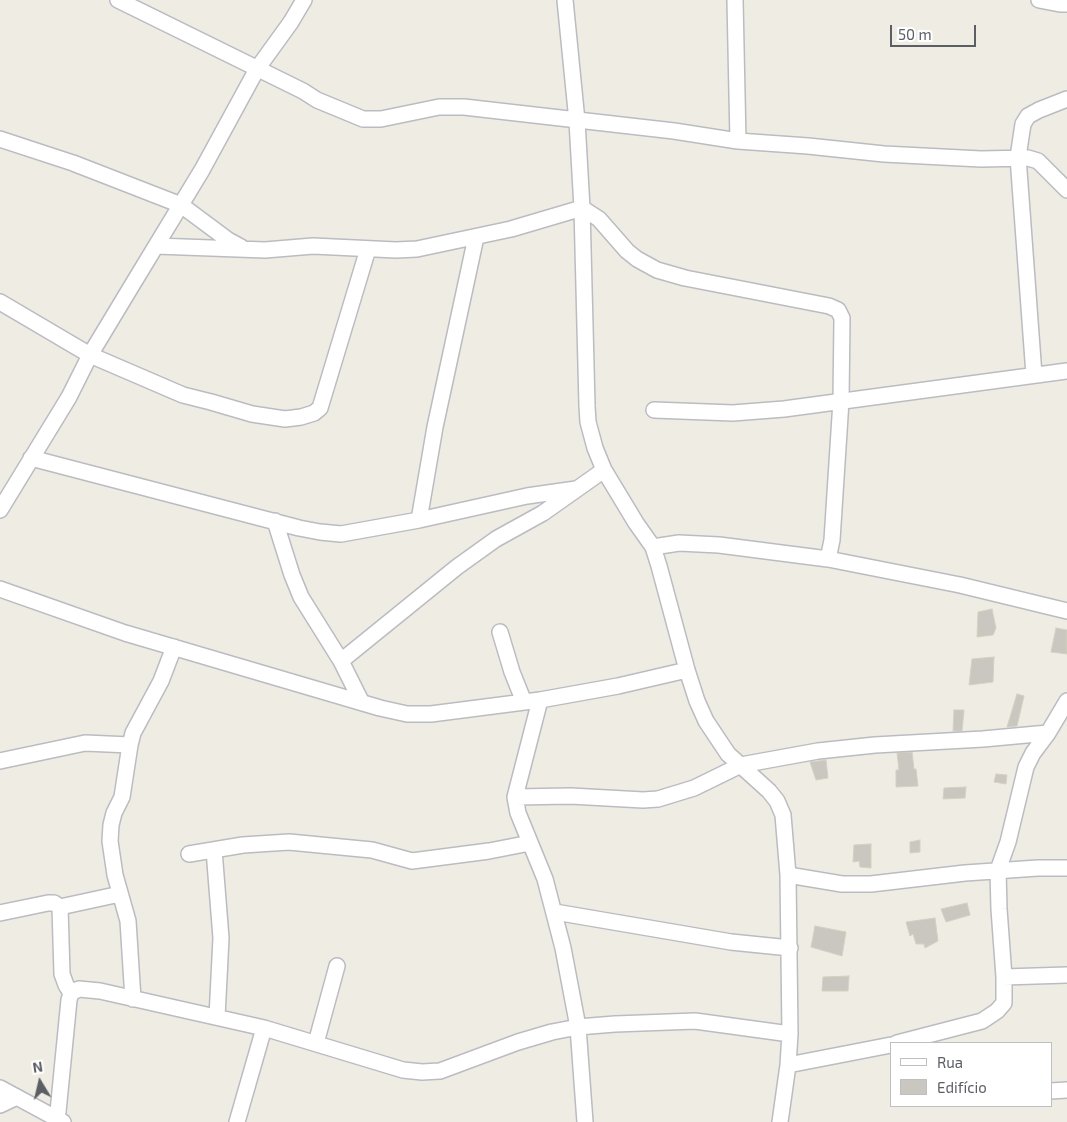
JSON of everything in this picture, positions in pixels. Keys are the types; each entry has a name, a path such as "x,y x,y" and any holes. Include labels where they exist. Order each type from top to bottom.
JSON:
{"street":[{"path":"118,0 332,107 363,119 381,119 439,107 464,107 738,141 942,158 981,159 1018,157 1038,161 1067,190"},
{"path":"0,510 69,397 90,355 202,170 257,69 291,22 304,0"},
{"path":"565,0 577,121 582,208 588,414 595,448 604,470 652,547 659,566 687,670 706,721 728,754 769,791 777,801 783,815 788,874 790,1034 780,1122"},
{"path":"735,0 738,141"},
{"path":"1039,0 1067,4"},
{"path":"1034,375 1018,157 1023,124 1028,116 1038,110 1067,99"},
{"path":"0,139 73,163 181,205 228,240 244,249"},
{"path":"156,246 265,250 313,246 396,250 418,249 511,229 582,208 599,219 637,260 657,270 694,280 829,306 838,310 842,318 841,401 832,540 828,559"},
{"path":"419,520 435,427 476,237"},
{"path":"0,302 90,355 183,395 252,414 285,419 314,413 320,408 368,249"},
{"path":"654,410 733,413 819,405 1067,372"},
{"path":"31,458 208,505 320,532 341,534 419,520 527,496 576,489"},
{"path":"341,661 457,567 496,539 543,512 604,470"},
{"path":"275,521 301,597 341,661 362,703"},
{"path":"652,547 679,542 828,559 960,585 1067,611"},
{"path":"0,589 125,633 392,712 407,714 431,714 540,700 618,686 687,670"},
{"path":"500,632 512,672 524,702"},
{"path":"133,998 128,921 115,875 110,840 114,813 122,797 130,745 139,720 161,681 174,647"},
{"path":"540,700 515,797 518,813 545,879 555,912 578,1027 585,1122"},
{"path":"915,1042 982,1022 1004,1003 998,870 1008,842 1026,767 1032,753 1048,733 1067,701"},
{"path":"515,797 571,796 643,800 658,799 694,788 741,765 818,751 875,745 1048,733"},
{"path":"0,761 85,743 130,745"},
{"path":"189,854 243,845 289,842 372,850 412,861 489,851 530,843"},
{"path":"214,850 222,938 218,1017"},
{"path":"788,874 842,884 871,884 998,870 1067,868"},
{"path":"0,913 48,903 54,903 60,907 120,894"},
{"path":"0,1088 59,1121 65,1034 71,993 62,974 60,907"},
{"path":"555,912 731,942 790,948"},
{"path":"316,1043 337,966"},
{"path":"1004,977 1067,975"},
{"path":"71,993 79,989 100,991 218,1017 264,1028 403,1070 422,1072 440,1071 518,1042 578,1027 695,1021 790,1034"},
{"path":"237,1122 264,1028"},
{"path":"788,1064 890,1045"},
{"path":"1052,1092 1067,1090"},
{"path":"0,1106 17,1097"}],"building":[{"path":"992,609 996,628 993,635 977,637 978,612"},
{"path":"1056,628 1067,630 1067,654 1051,652"},
{"path":"994,657 993,682 969,685 972,659"},
{"path":"1017,694 1024,696 1017,726 1007,727"},
{"path":"954,710 964,710 962,731 953,731"},
{"path":"912,752 918,786 896,787 896,770 899,770 897,753"},
{"path":"826,760 828,778 816,780 810,762"},
{"path":"996,774 1007,775 1006,784 994,782"},
{"path":"966,787 965,798 943,799 944,788"},
{"path":"920,840 920,852 910,853 910,842"},
{"path":"871,844 871,868 860,867 859,861 853,862 854,845"},
{"path":"967,903 970,915 946,922 941,909"},
{"path":"935,918 938,941 925,948 924,944 916,944 913,934 910,936 906,922"},
{"path":"815,926 846,932 842,956 811,947"},
{"path":"849,976 848,991 822,991 823,977"}]}
